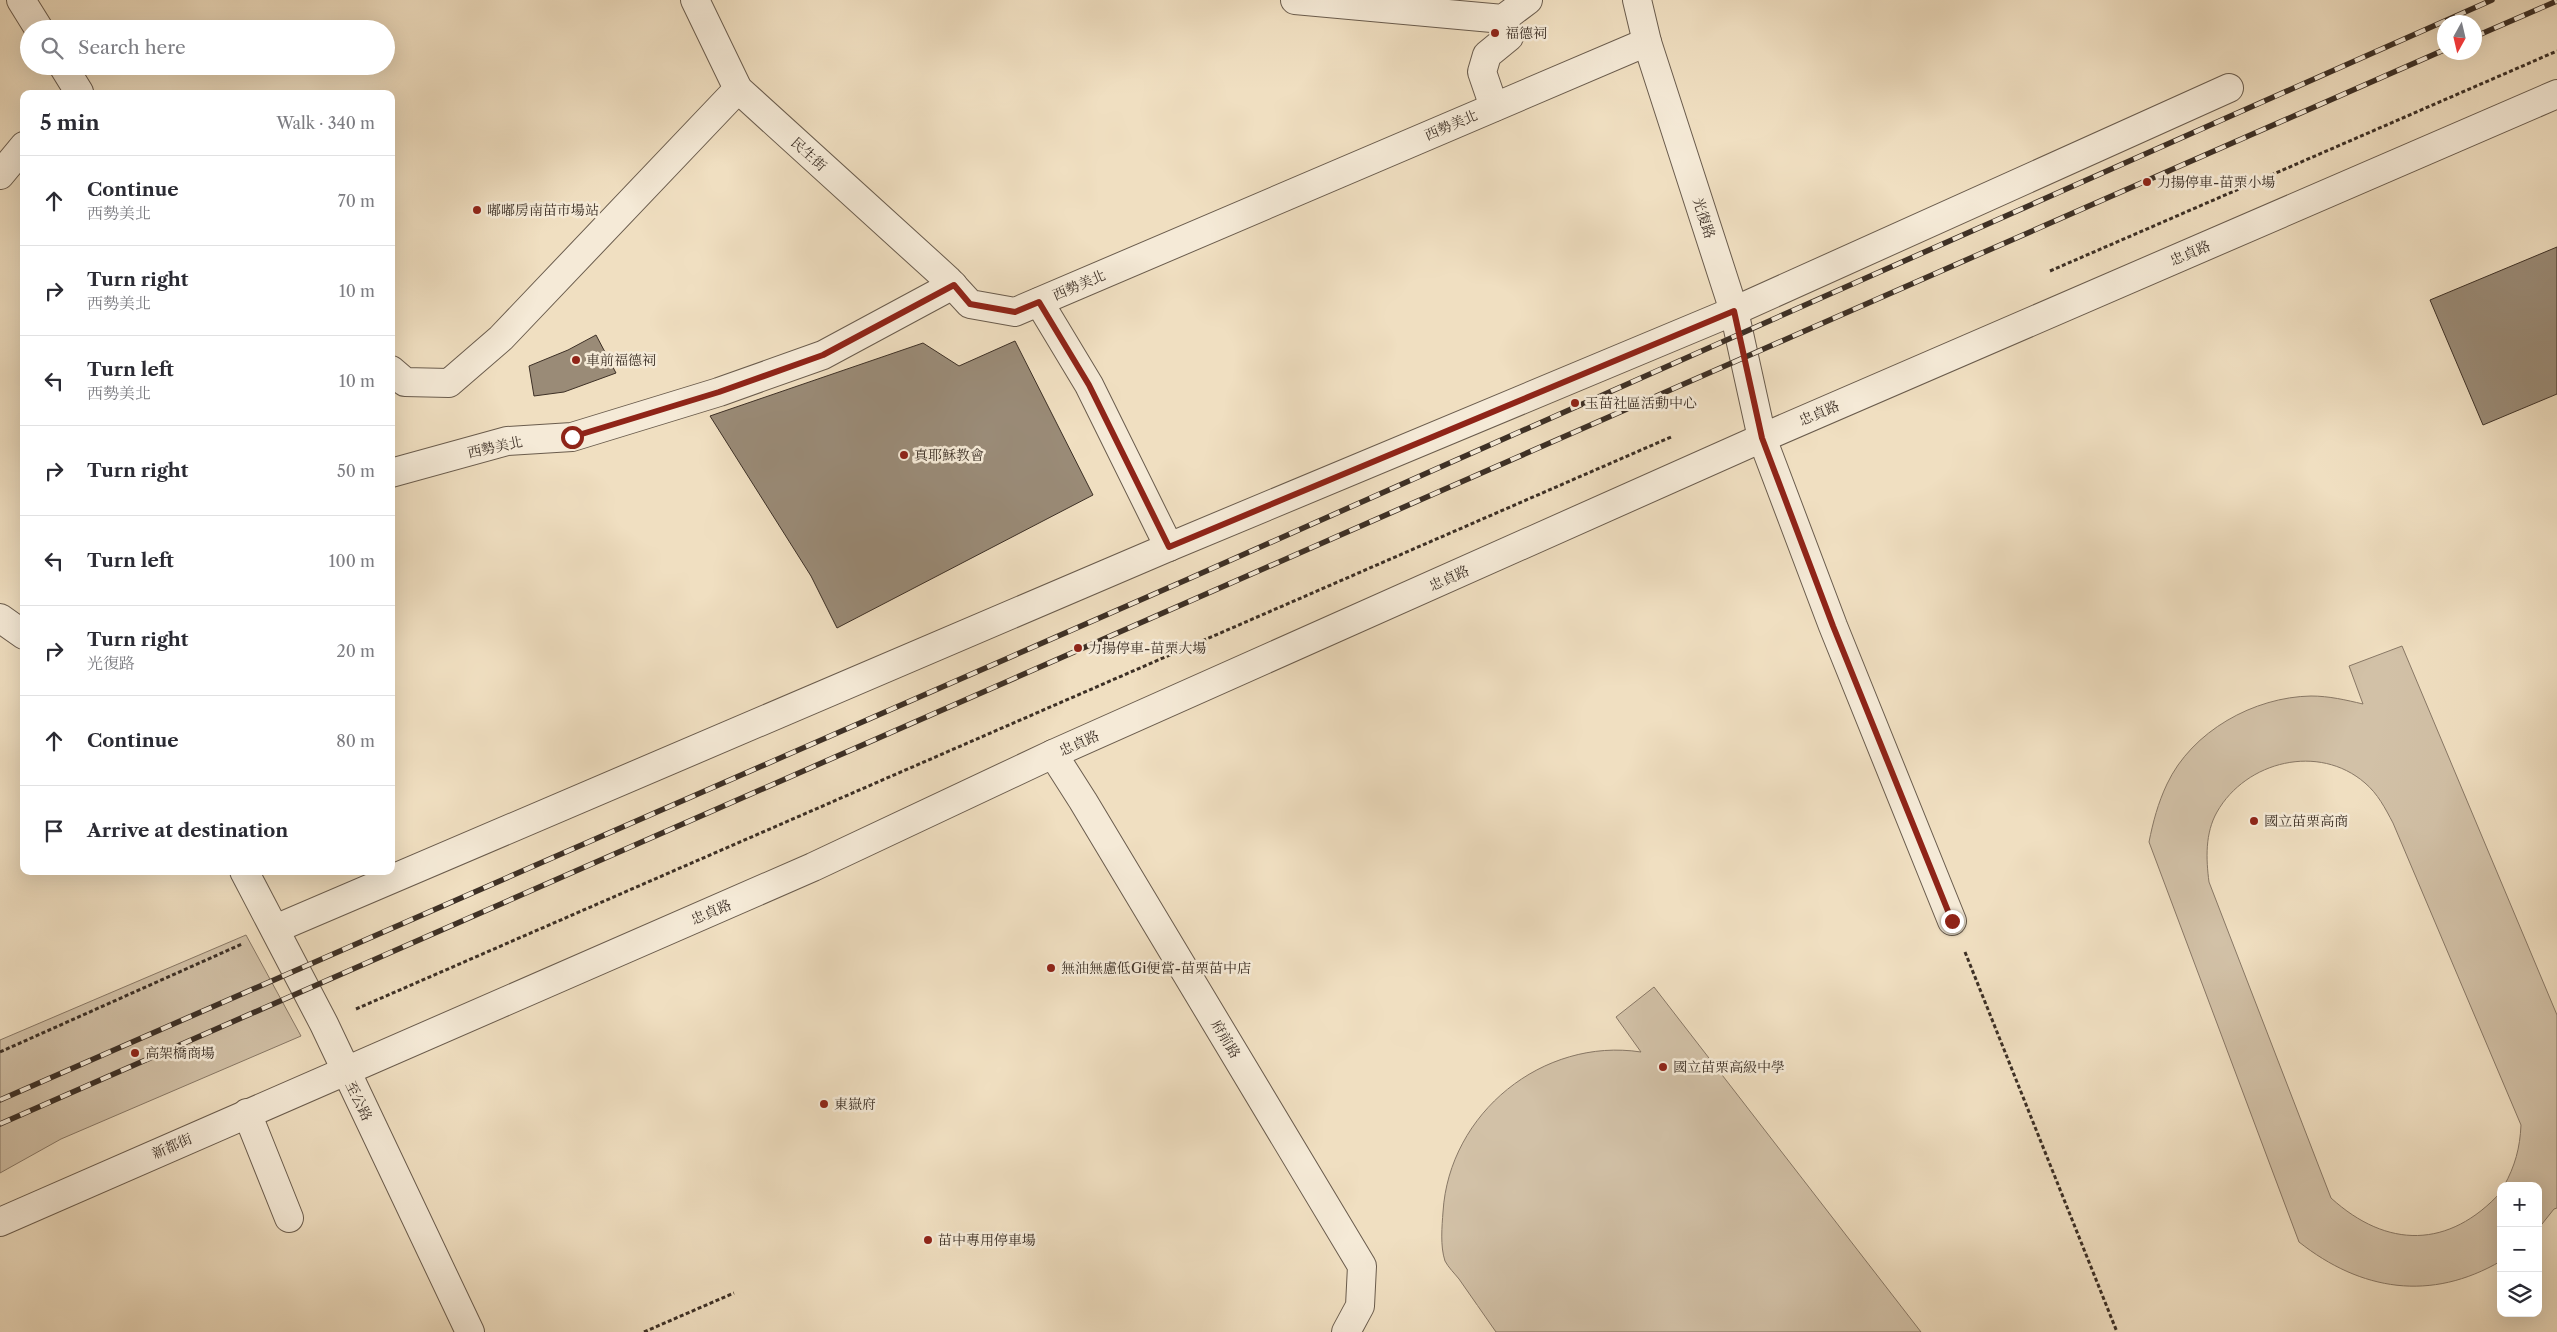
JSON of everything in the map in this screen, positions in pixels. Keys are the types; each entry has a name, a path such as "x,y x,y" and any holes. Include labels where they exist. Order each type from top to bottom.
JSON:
{"street":[{"path":"21,0 33,20"},
{"name":"民生街","path":"695,0 738,89 954,285"},
{"path":"1295,0 1503,19 1528,0"},
{"name":"光復路","path":"1637,0 1646,42 1734,311 1762,438 1833,626 1952,921"},
{"path":"1494,107 1482,72 1486,55 1508,37 1503,19"},
{"name":"西勢美北","path":"395,472 507,441 572,437 719,392 823,355 954,285 970,304 1015,312 1646,42"},
{"path":"69,75 78,90"},
{"path":"275,929 1169,547 1734,311 2230,88"},
{"path":"395,373 405,382 449,383 501,338 738,89"},
{"name":"忠貞路","path":"344,1070 813,867 1053,754 1762,438 2557,94"},
{"path":"0,175 20,151"},
{"path":"1039,302 1089,385 1169,547"},
{"path":"0,618 20,631"},
{"name":"府前路","path":"1053,754 1362,1266 1360,1306 1346,1332"},
{"name":"至公路","path":"246,875 324,1024 344,1070 470,1332"},
{"name":"新都街","path":"0,1222 344,1070"},
{"path":"247,1113 290,1218"}],"path":[{"path":"2046,273 2557,51"},
{"path":"324,1024 1673,436"},
{"path":"1952,921 2116,1332"},
{"path":"0,1052 275,929"},
{"path":"644,1332 734,1293"}],"shaded area":[{"path":"2402,646 2557,1015 2557,1208 2554,1209 2542,1224 2542,1182 2506,1182 2516,1157 2521,1125 2393,823 2374,792 2365,783 2347,771 2327,763 2306,761 2285,763 2264,770 2246,780 2230,794 2217,812 2208,837 2207,864 2209,882 2331,1198 2352,1215 2374,1227 2396,1234 2418,1236 2439,1232 2460,1224 2481,1211 2497,1196 2497,1263 2475,1274 2449,1282 2423,1286 2397,1285 2372,1280 2347,1271 2323,1259 2299,1242 2149,842 2156,813 2167,784 2178,765 2192,748 2209,733 2227,720 2247,710 2289,698 2324,697 2363,704 2349,666"},
{"path":"246,935 301,1036 61,1139 0,1173 0,1040"},
{"path":"1654,987 1921,1332 1496,1332 1448,1266 1443,1255 1443,1212 1449,1176 1463,1143 1482,1114 1508,1089 1537,1070 1570,1057 1605,1051 1641,1052 1616,1017"}],"building":[{"path":"2557,247 2557,394 2483,425 2430,300"},
{"name":"車前福德祠","path":"596,335 616,373 564,392 534,396 529,366 568,350"},
{"name":"真耶穌教會","path":"1015,341 1093,495 837,628 811,576 710,416 923,343 959,366"}],"railway":[{"path":"0,1100 1186,580 2492,0"},
{"path":"2482,34 2557,1"},
{"path":"0,1124 2437,53"}],"place":[{"name":"福德祠","path":"1495,33"},
{"name":"力揚停車-苗栗小場","path":"2147,182"},
{"name":"嘟嘟房南苗市場站","path":"477,210"},
{"name":"車前福德祠","path":"576,360"},
{"name":"玉苗社區活動中心","path":"1575,403"},
{"name":"真耶穌教會","path":"904,455"},
{"name":"力揚停車-苗栗大場","path":"1078,648"},
{"name":"國立苗栗高商","path":"2254,821"},
{"name":"無油無慮低Gi便當-苗栗苗中店","path":"1051,968"},
{"name":"高架橋商場","path":"135,1053"},
{"name":"國立苗栗高級中學","path":"1663,1067"},
{"name":"東嶽府","path":"824,1104"},
{"name":"苗中專用停車場","path":"928,1240"}],"route":[{"path":"572,437 719,392 823,355 954,285 970,304 1015,312 1039,302 1089,385 1169,547 1734,311 1762,438 1833,626 1952,921"}]}
